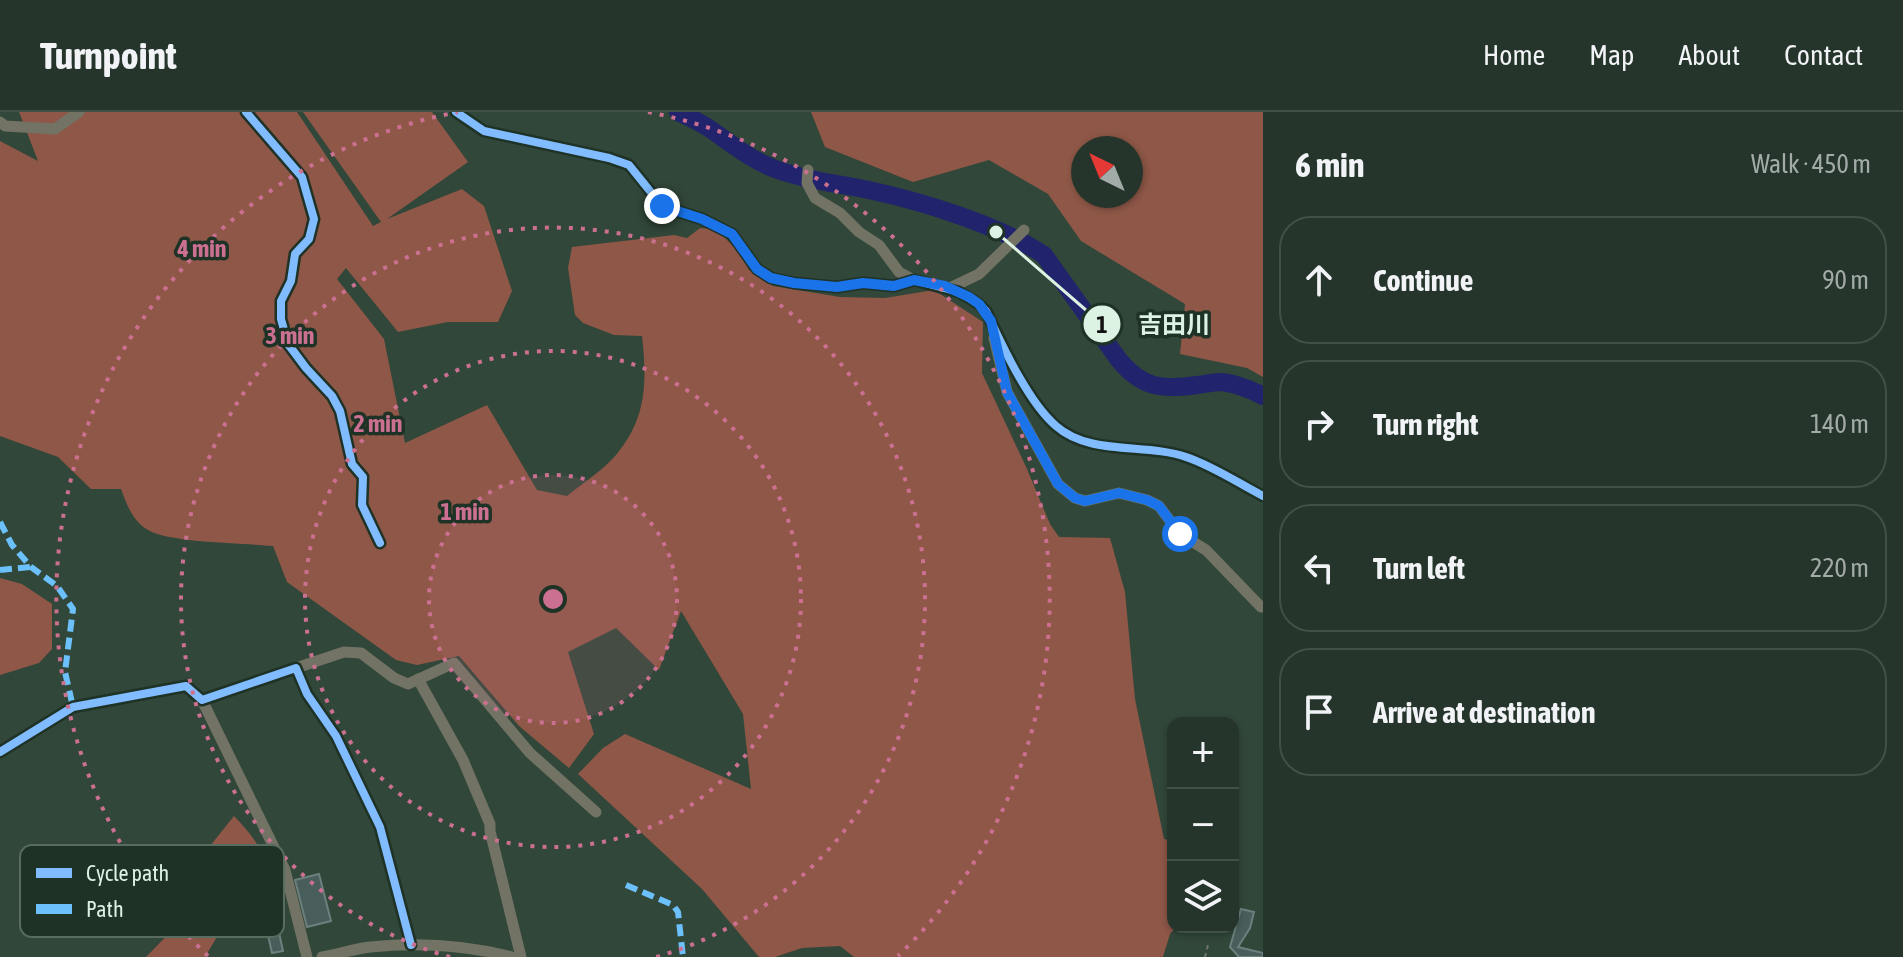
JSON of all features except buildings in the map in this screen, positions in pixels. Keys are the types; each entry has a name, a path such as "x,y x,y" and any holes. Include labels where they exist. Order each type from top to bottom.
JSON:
{"street":[{"path":"0,122 5,126 55,129 79,112"},
{"path":"246,112 302,177 314,219 309,239 295,254 291,281 281,301 281,319 288,344 332,396 340,411 352,464 363,477 362,505 380,543"},
{"path":"456,112 484,131 629,165 662,206 702,219 732,234 757,269 771,278 837,287 863,283 894,286 914,280"},
{"path":"808,170 807,183 815,198 840,213 859,232 879,245 899,272 914,280 950,288 979,304 1015,369 1058,428 1095,443 1185,457 1263,496"},
{"path":"950,288 979,274 1024,230"},
{"path":"994,329 995,346 1007,392 1058,484 1075,498 1085,501 1119,493 1159,506 1180,534 1206,550 1261,607"},
{"path":"202,700 344,652 361,653 408,684 454,663 530,753 596,812"},
{"path":"296,668 307,694 336,736 380,827 411,945"},
{"path":"418,679 463,760 490,824 521,957"},
{"path":"0,752 73,707 186,686 202,700 273,845"},
{"path":"284,868 307,957"},
{"path":"322,957 368,947 411,945 482,949 512,957"}],"path":[{"path":"1205,957 1208,945"}],"shaded area":[{"path":"19,112 297,112 373,226 381,222 303,112 432,112 468,162 387,219 462,189 484,206 512,291 498,322 448,322 398,332 346,268 337,279 384,339 405,443 487,405 537,490 567,496 605,466 626,441 639,413 644,384 642,336 614,335 583,323 575,315 568,268 572,247 674,235 687,238 700,228 716,229 738,251 749,270 773,286 840,297 885,298 934,290 983,322 982,373 1050,524 1059,537 1110,538 1125,592 1135,699 1164,839 1167,840 1167,933 1171,933 1163,957 854,957 840,946 802,948 775,957 759,957 702,889 578,774 603,748 625,734 751,789 743,714 681,611 659,670 616,628 568,652 594,734 569,768 519,726 459,656 417,665 396,660 287,582 273,546 173,538 148,530 134,517 121,489 91,489 58,457 0,436 0,141 38,161"},
{"path":"811,112 1263,112 1263,377 1247,368 1180,354 1185,304 1081,241 1048,194 989,160 913,182 825,147"},
{"path":"0,578 22,584 52,604 52,649 39,663 0,675"},
{"path":"234,816 257,845 211,845"},
{"path":"165,937 217,937 205,957 146,957"}],"waterway":[{"path":"678,112 778,170 938,208 1026,244 1044,255 1119,360 1145,382 1163,387 1222,382 1263,396"}],"marked path":[{"path":"0,522 12,545 31,567 57,586 73,609 65,672 73,707"},
{"path":"0,570 31,567"},
{"path":"626,885 673,905 678,912 683,957"}],"cycle path":[{"path":"246,112 302,177 314,219 309,239 295,254 291,281 281,301 281,319 288,344 332,396 340,411 352,464 363,477 362,505 380,543"},
{"path":"456,112 484,131 629,165 662,206 702,219 732,234 757,269 771,278 837,287 863,283 894,286 914,280 959,292 986,311 1016,372 1056,426 1085,442 1186,457 1263,496"},
{"path":"0,752 73,707 186,686 202,700 296,668 307,694 336,736 380,827 411,945"}],"place":[{"name":"吉田川","path":"996,232"}],"route":[{"path":"662,206 702,219 732,234 757,269 771,278 837,287 863,283 884,287 914,280 945,286 969,297 986,311 991,321 1007,392 1058,484 1075,498 1085,501 1119,493 1147,500 1159,506 1180,534"}]}
